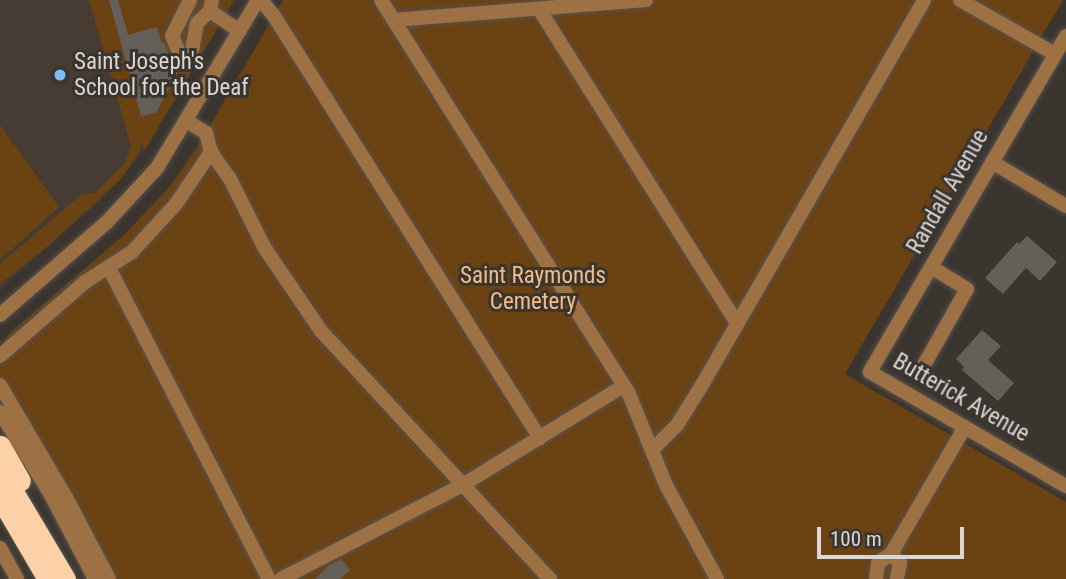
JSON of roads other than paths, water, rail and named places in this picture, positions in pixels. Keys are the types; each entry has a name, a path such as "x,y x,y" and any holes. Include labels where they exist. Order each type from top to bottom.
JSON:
{"highway":[{"path":"0,446 15,471 42,538"},
{"path":"0,470 65,579"},
{"path":"1,500 48,579"}],"street":[{"path":"190,0 172,36 184,64 192,51 197,23 211,6 240,31"},
{"path":"1,315 124,206 158,168 260,0 274,16 540,438"},
{"path":"381,0 624,386 638,411 666,485 717,579"},
{"path":"393,20 646,0"},
{"path":"653,449 677,425 924,0"},
{"path":"960,0 1055,54"},
{"path":"538,9 737,324"},
{"path":"181,19 197,28"},
{"name":"Randall Avenue","path":"870,372 1066,36"},
{"path":"188,122 206,133 211,152 230,179 264,247 321,331 550,579"},
{"path":"0,356 85,282 132,253 158,226 211,152"},
{"path":"992,162 1066,206"},
{"path":"924,365 967,289 931,267"},
{"path":"109,268 269,579"},
{"name":"Butterick Avenue","path":"870,372 1066,486"},
{"path":"0,385 67,499 109,579"},
{"path":"281,579 464,484 624,386"},
{"path":"0,412 51,495 95,579"},
{"path":"876,579 878,563 891,554 965,427"},
{"path":"0,548 16,579"},
{"path":"891,554 900,563 897,579"}],"place":[{"name":"Saint Joseph's School for the Deaf","path":"60,75"}],"park label":[{"name":"Saint Raymonds Cemetery","path":"533,289"}]}
